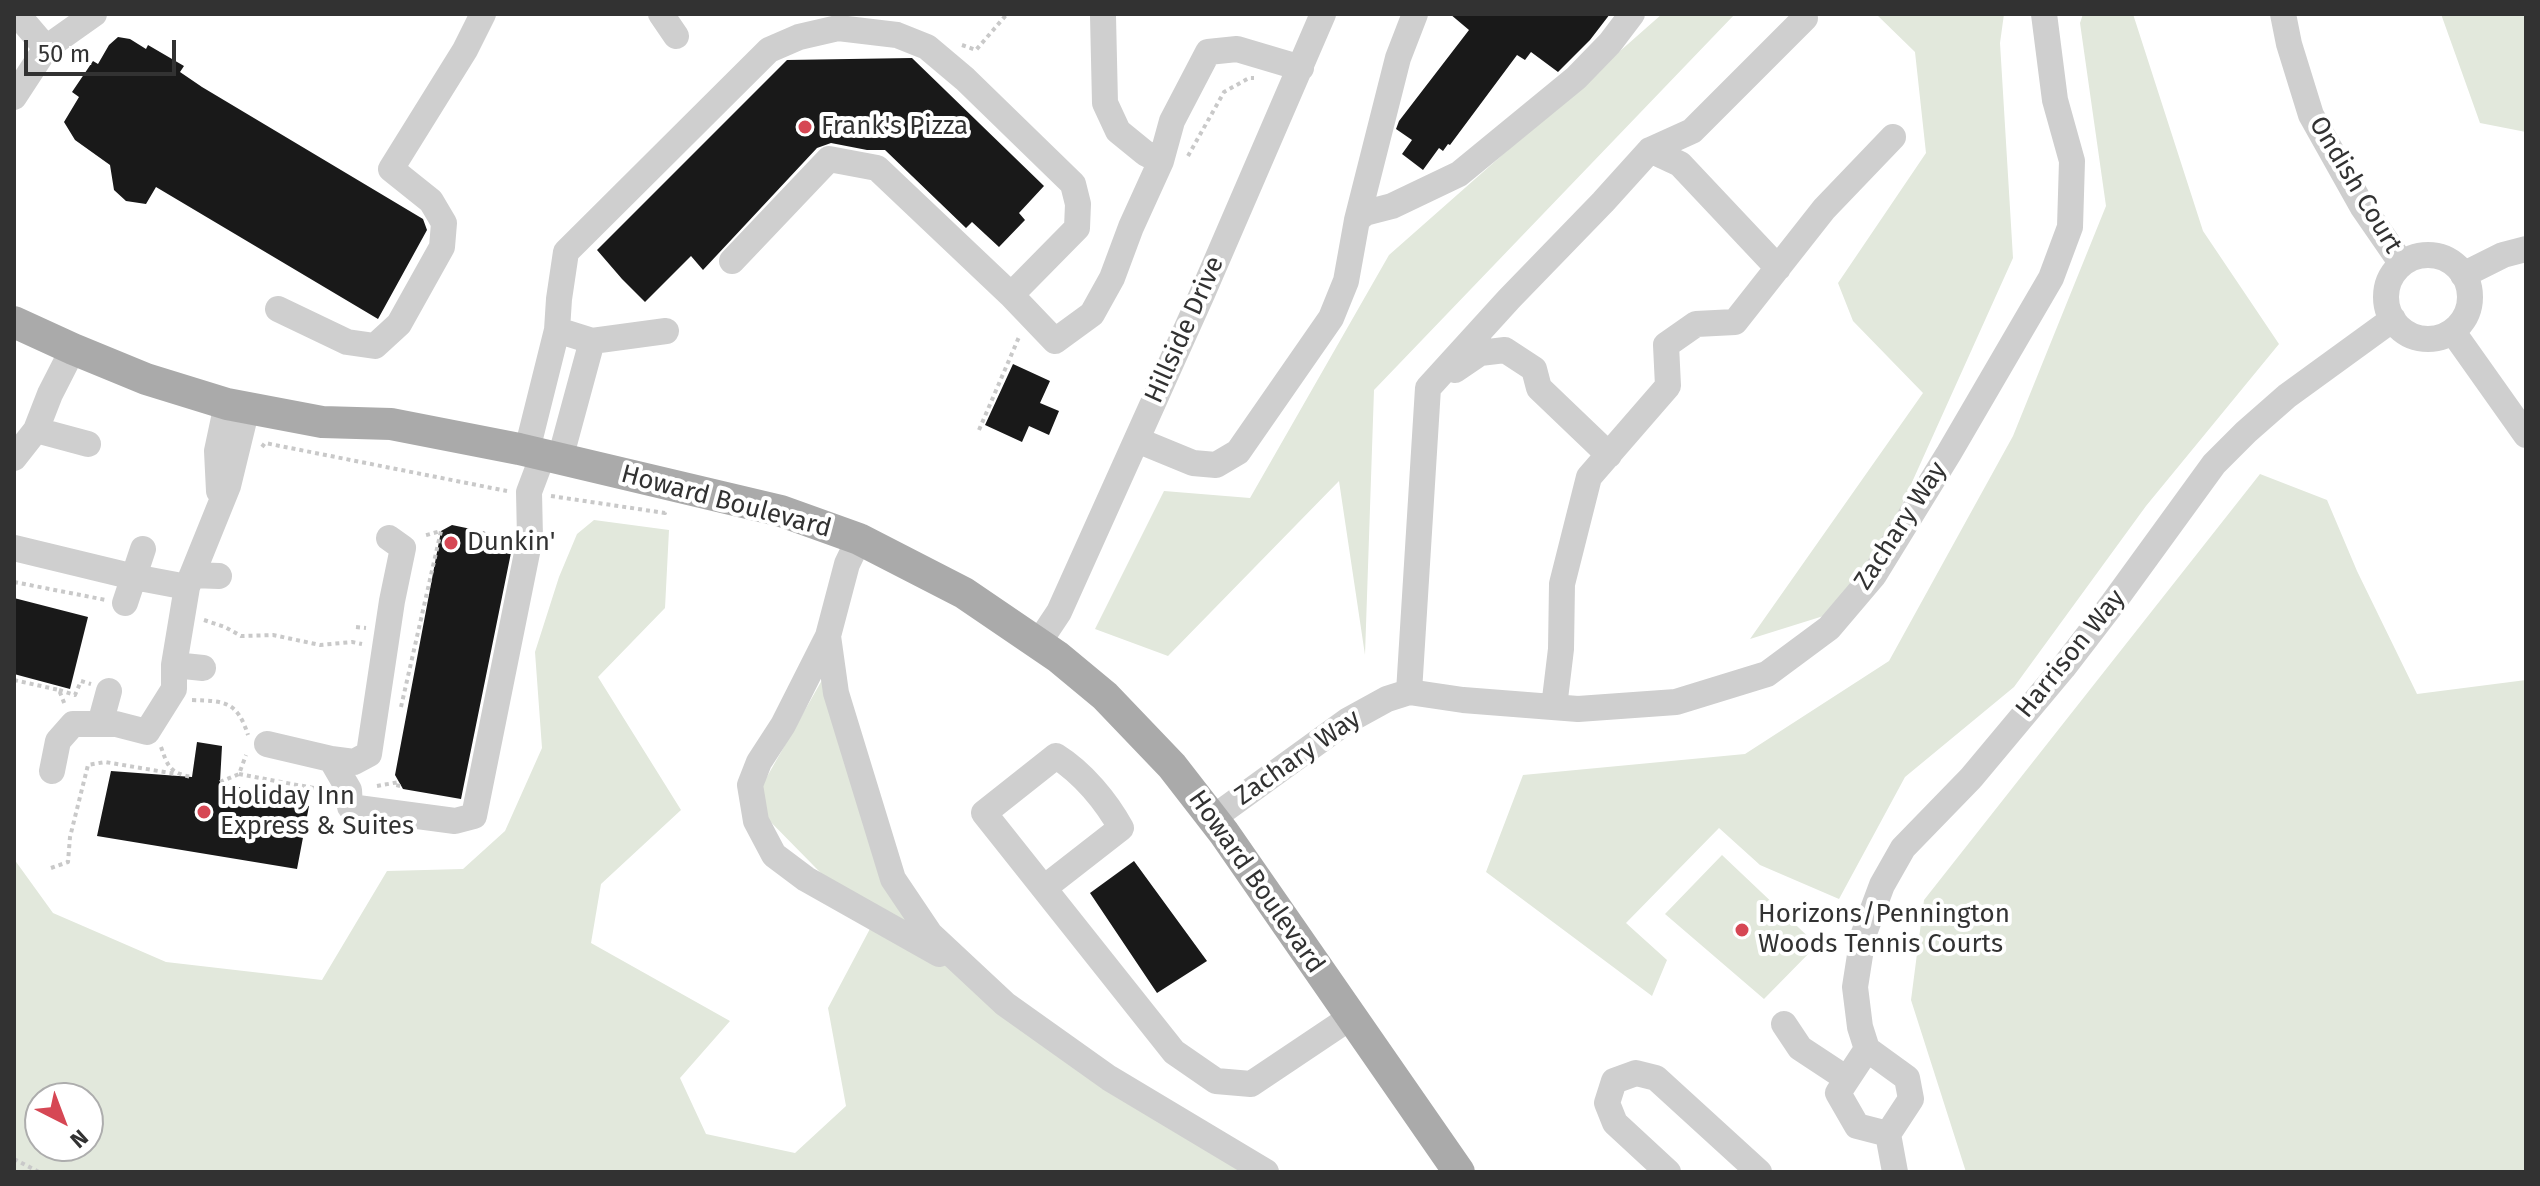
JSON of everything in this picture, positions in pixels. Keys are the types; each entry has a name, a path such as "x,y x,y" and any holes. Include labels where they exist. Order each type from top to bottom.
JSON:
{"main road":[{"name":"Howard Boulevard","path":"14,322 146,379 237,406 322,422 391,424 670,483 792,515 859,539 964,593 1039,642 1105,696 1196,794 1459,1172"}],"street":[{"path":"17,14 46,48"},
{"path":"14,97 46,48 94,14"},
{"path":"278,309 347,342 375,346 399,324 442,247 444,223 431,201 391,169 465,50 483,14"},
{"path":"661,14 676,36"},
{"name":"Hillside Drive","path":"1039,642 1059,612 1137,440 1323,14"},
{"path":"1137,440 1193,463 1216,465 1238,452 1331,318 1346,281 1357,220 1398,58 1415,14"},
{"path":"1357,220 1365,213 1392,206 1459,174 1576,78 1610,43 1632,14"},
{"name":"Zachary Way","path":"1213,818 1347,721 1387,699 1409,692 1463,700 1578,709 1676,702 1767,674 1829,628 1874,575 2025,324 2051,278 2070,227 2072,161 2055,100 2044,14"},
{"name":"Ondish Court","path":"2283,14 2311,115 2362,206 2402,264"},
{"path":"1103,16 1105,103 1118,131 1145,153 1161,161"},
{"path":"1409,692 1428,388 1650,150 1692,131 1805,18"},
{"path":"543,455 566,252 769,50 799,37 838,28 897,35 927,47 965,79 1073,184 1078,204 1077,228 1011,295"},
{"path":"732,261 829,159 877,168 1055,341 1092,314 1112,278 1161,161 1172,121 1208,52 1237,49 1301,68"},
{"path":"1554,707 1561,649 1562,584 1589,477 1668,386 1666,345 1696,324 1735,322 1824,209 1893,137"},
{"path":"1650,150 1680,164 1778,268"},
{"path":"2463,275 2503,255 2526,249"},
{"path":"2431,253 2446,257 2463,275 2471,300 2462,323 2453,332 2434,340 2423,340 2401,329 2393,319 2385,290 2390,276 2402,264 2416,256 2431,253"},
{"name":"Harrison Way","path":"1867,1049 1860,1027 1855,987 1863,936 1882,885 1903,848 1971,778 2063,668 2214,464 2287,396 2393,319"},
{"path":"557,330 592,341 666,331"},
{"path":"2453,332 2526,435"},
{"path":"331,759 349,790 350,807 455,821 474,816 530,538 529,492 592,341"},
{"path":"14,458 36,430 73,349"},
{"path":"1428,388 1480,353 1505,350 1534,369 1539,388 1609,455"},
{"path":"52,771 58,741 73,724 116,724 147,732 174,689 174,665 189,581 230,511 228,486 237,406"},
{"path":"36,430 88,444"},
{"path":"254,745 354,762 369,754 403,548 389,538"},
{"path":"859,539 847,564 828,636 783,725 759,762 750,785 756,821 774,855 806,879 971,972"},
{"path":"14,548 134,577 189,581 219,576"},
{"path":"125,603 143,549"},
{"path":"828,636 836,693 893,879 930,934 1017,1013 1109,1078 1266,1172"},
{"path":"174,665 203,668"},
{"path":"100,724 109,691"},
{"path":"1044,888 1121,828 1111,811 1072,766 1056,756 984,813 1174,1052 1216,1081 1251,1084 1351,1017"},
{"path":"1784,1024 1800,1048 1847,1079"},
{"path":"1888,1134 1857,1126 1838,1093 1867,1049 1907,1078 1911,1099 1888,1134 1895,1172"},
{"path":"1668,1172 1615,1123 1607,1103 1614,1081 1636,1073 1656,1078 1759,1172"}],"path":[{"path":"976,50 1007,14"},
{"path":"257,455 265,443 509,491 665,513 670,483"},
{"path":"14,582 125,603"},
{"path":"201,632 202,618 241,636 273,635 320,645 352,642 385,647"},
{"path":"59,690 75,695 81,681 109,691"},
{"path":"181,708 192,699 226,702 242,716 254,745 239,774 220,782"},
{"path":"159,741 167,765 177,774"},
{"path":"51,868 68,862 70,837 88,765 105,762 192,777"},
{"path":"14,1159 39,1172"}],"shaded area":[{"path":"1662,14 1735,14 1374,390 1365,655 1339,481 1168,656 1095,629 1164,491 1250,498 1389,255"},
{"path":"1876,14 2004,14 2000,43 2013,258 1895,520 1833,613 1750,639 1923,393 1853,321 1838,283 1926,153 1915,52"},
{"path":"2083,14 2133,14 2203,231 2279,344 2146,506 2014,687 1905,777 1839,899 1760,865 1719,828 1626,923 1667,960 1652,996 1486,872 1523,775 1745,754 1889,661 2013,436 2106,206 2080,23"},
{"path":"2441,14 2526,14 2526,132 2480,123"},
{"path":"2260,474 2327,500 2357,571 2417,694 2526,680 2526,1172 1966,1172 1911,1000 1924,900"},
{"path":"594,520 669,530 665,608 598,677 681,810 601,884 591,943 730,1021 680,1078 706,1134 795,1153 846,1106 828,1008 872,925 752,803 838,652 887,867 946,952 1243,1172 14,1172 14,859 53,913 166,962 322,980 387,871 463,869 505,831 542,748 535,652 559,577 577,534"},
{"name":"Horizons/Pennington Woods Tennis Courts","path":"1722,855 1817,945 1764,999 1665,914"}],"building":[{"path":"1450,14 1610,14 1590,40 1558,72 1531,52 1525,60 1517,55 1450,145 1443,151 1439,148 1423,170 1402,154 1412,140 1396,129 1469,30"},
{"path":"118,37 130,39 146,49 148,45 184,66 180,72 202,87 423,219 427,230 378,319 156,187 146,204 126,201 114,190 110,165 75,140 64,122 79,97 72,92 93,61 98,64 109,45"},
{"path":"912,58 1044,186 1019,213 1025,220 999,247 972,222 966,228 885,150 831,143 817,148 703,270 691,256 645,302 597,250 787,60"},
{"path":"1013,364 1050,381 1040,403 1059,411 1049,435 1029,426 1022,442 985,425"},
{"path":"452,525 514,538 461,799 403,789 395,775 441,531"},
{"path":"14,598 88,617 70,689 14,674"},
{"path":"197,742 222,746 220,782 309,806 297,869 97,836 111,771 192,777"},
{"path":"1134,861 1207,961 1157,993 1090,893"}],"place":[{"name":"Frank's Pizza","path":"805,127"},
{"name":"Dunkin'","path":"451,543"},
{"name":"Holiday Inn Express & Suites","path":"204,812"},
{"name":"Horizons/Pennington Woods Tennis Courts","path":"1742,930"}]}
